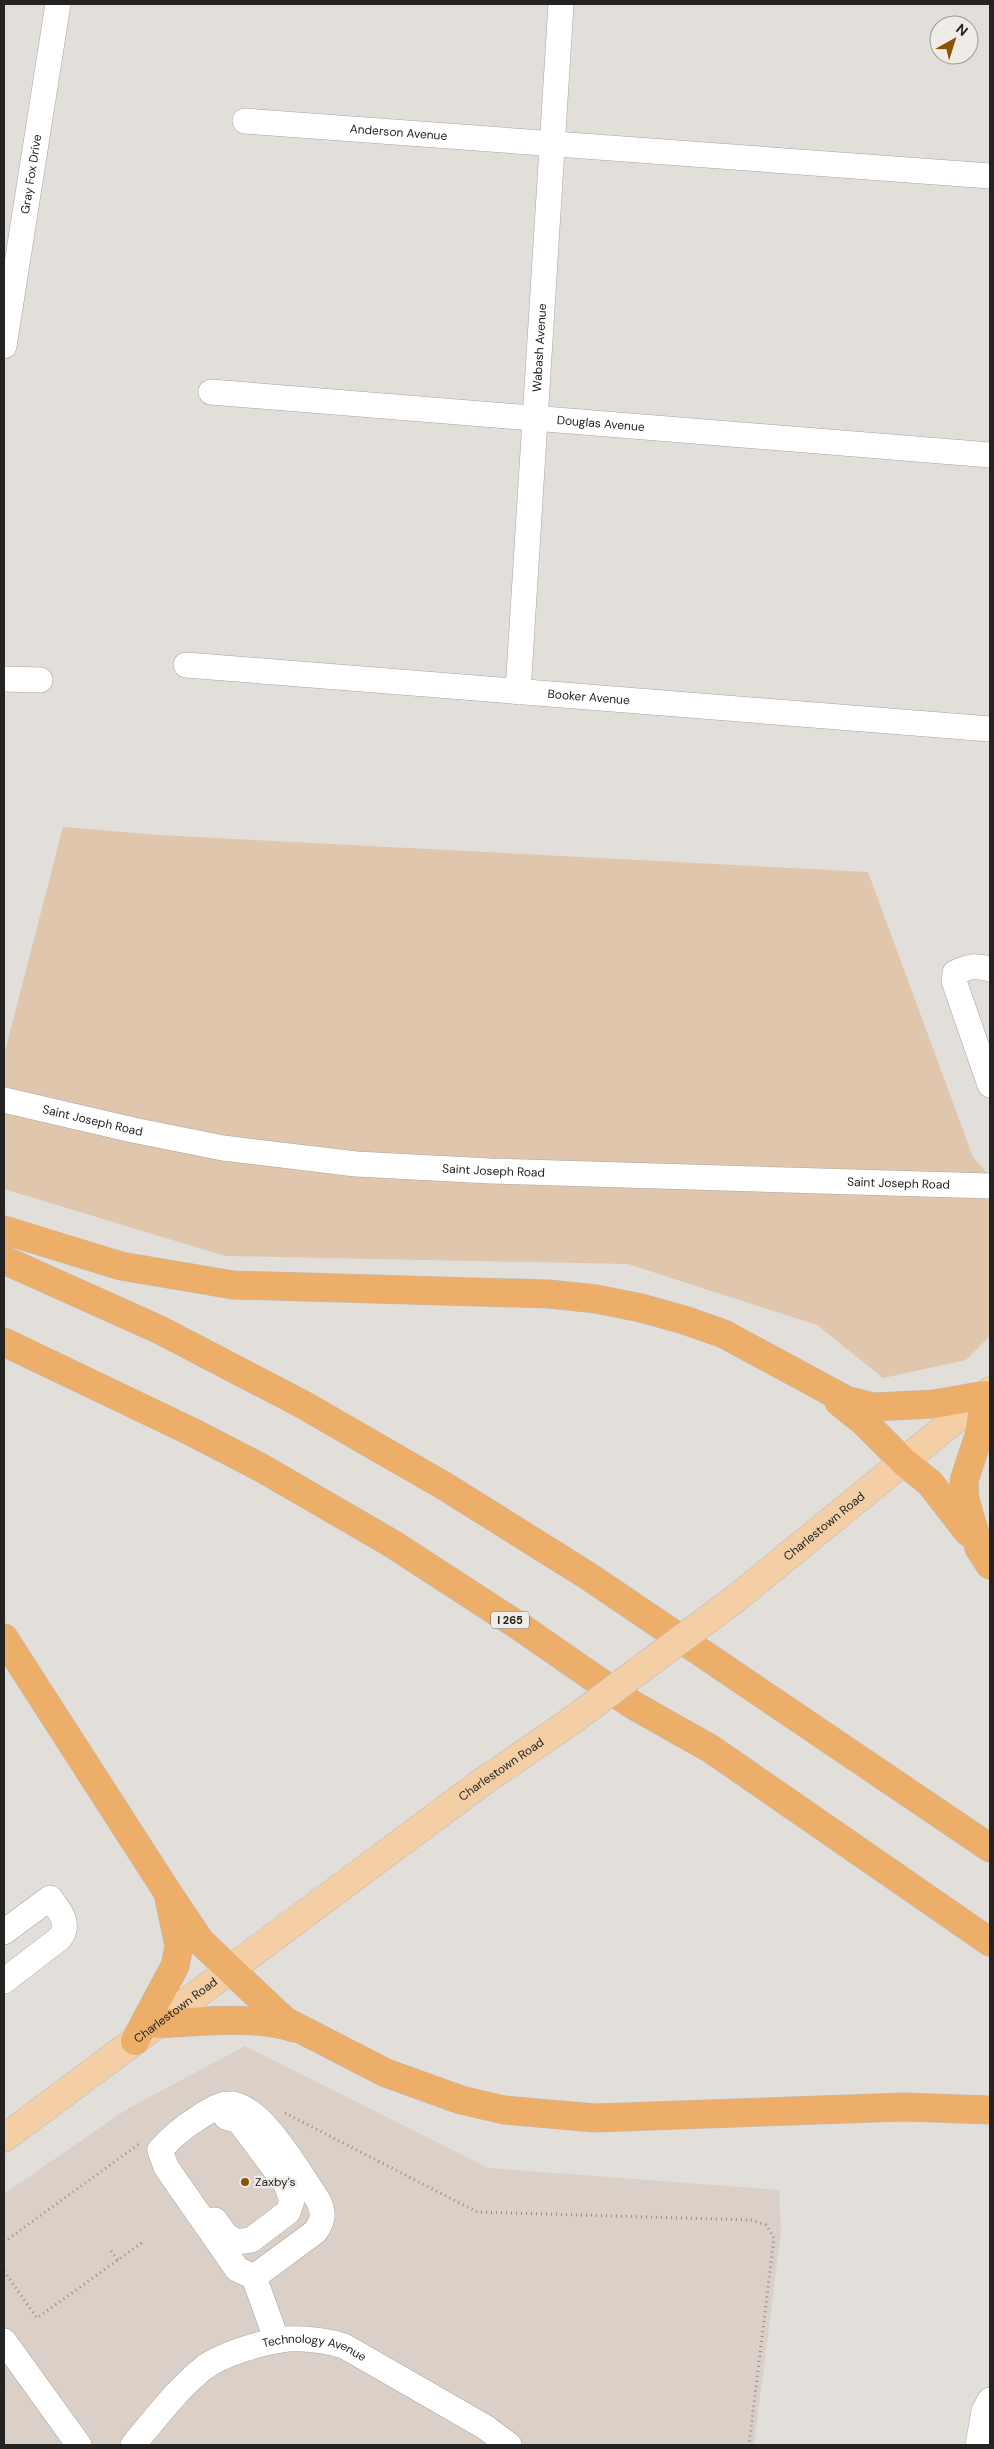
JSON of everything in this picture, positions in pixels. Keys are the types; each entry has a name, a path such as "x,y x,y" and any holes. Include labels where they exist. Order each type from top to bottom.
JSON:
{"highway":[{"path":"4,1230 121,1266 233,1285 344,1290 500,1291 596,1299 641,1308 724,1334 824,1390 846,1400 873,1407 934,1404 987,1393 979,1435 964,1481 965,1499 985,1556"},
{"path":"4,1260 90,1297 227,1365 302,1404 446,1487 588,1576 990,1848"},
{"name":"I 265","path":"4,1342 209,1440 383,1539 519,1626 633,1705 710,1749 990,1942"},
{"path":"824,1390 864,1422 904,1462 930,1483 985,1556"},
{"path":"4,1638 201,1942 285,2021 386,2073 422,2088 504,2110 595,2118 904,2107 990,2110"},
{"path":"135,2040 175,1966 179,1946 168,1893"},
{"path":"156,2024 216,2021 256,2022 279,2024 300,2030"}],"main road":[{"name":"Charlestown Road","path":"4,2138 478,1785 567,1724 735,1598 987,1393"}],"street":[{"name":"Gray Fox Drive","path":"4,346 58,4"},
{"name":"Wabash Avenue","path":"518,692 561,4"},
{"name":"Anderson Avenue","path":"245,121 990,176"},
{"name":"Douglas Avenue","path":"211,392 990,454"},
{"name":"Booker Avenue","path":"186,665 990,730"},
{"path":"4,680 40,680"},
{"path":"990,969 975,965 963,969 955,973 954,982 990,1084"},
{"name":"Saint Joseph Road","path":"4,1100 133,1130 223,1148 356,1164 490,1171 990,1186"},
{"path":"4,1932 50,1898 64,1920 63,1932 60,1938 4,1981"},
{"path":"254,2277 315,2232 322,2218 323,2210 318,2200 267,2128 250,2111 232,2104 218,2106 185,2126 169,2139 160,2150 166,2167 237,2269 254,2277 277,2342"},
{"path":"166,2167 181,2172 225,2234 236,2242 251,2240 288,2212 292,2200 286,2184 239,2121 226,2116 185,2142 169,2139"},
{"name":"Technology Avenue","path":"133,2445 170,2402 204,2368 222,2358 289,2339 344,2346 485,2427 509,2445"},
{"path":"4,2341 79,2445"},
{"path":"978,2445 984,2411 990,2400"}],"path":[{"path":"282,2112 477,2212 751,2220 766,2225 774,2238 749,2445"},
{"path":"4,2242 144,2141"},
{"path":"4,2271 37,2318 143,2242"},
{"path":"111,2251 118,2260"}],"shaded area":[{"path":"63,827 158,835 868,872 973,1157 990,1177 990,1336 966,1360 883,1378 817,1325 628,1264 225,1256 4,1189 4,1055"},
{"path":"245,2046 488,2168 779,2190 781,2232 754,2445 4,2445 4,2194 127,2109"}],"place":[{"name":"Zaxby's","path":"245,2182"}]}
